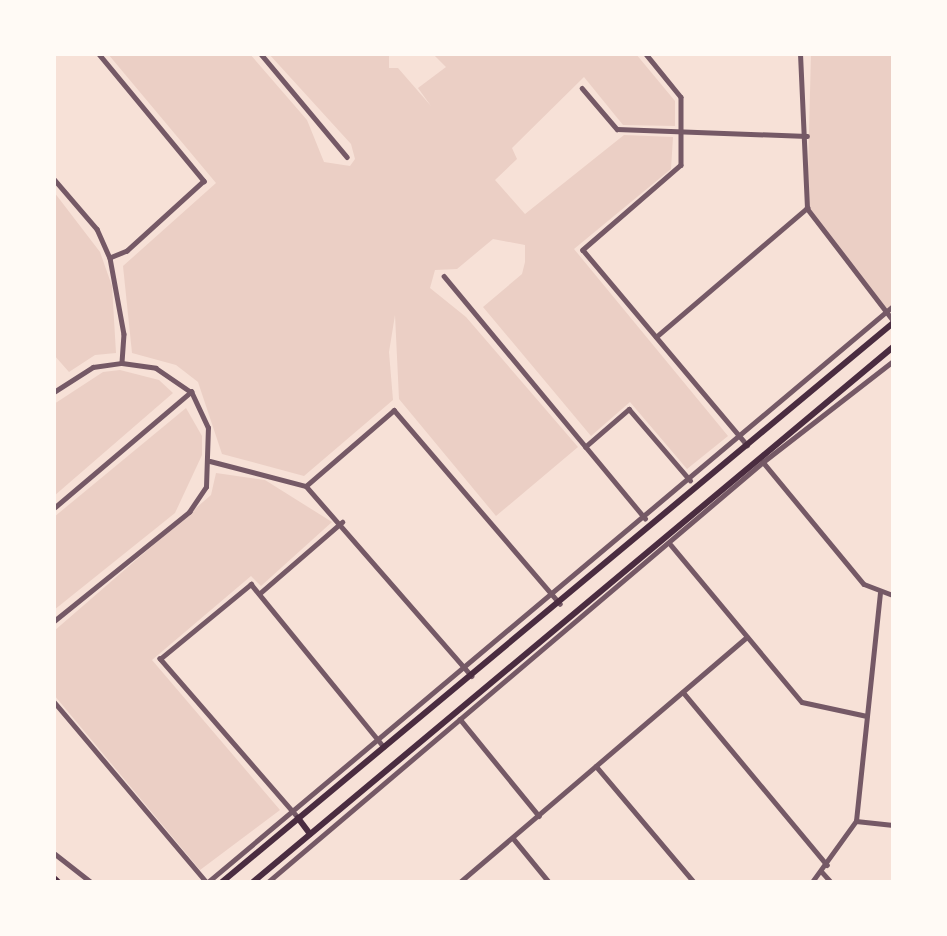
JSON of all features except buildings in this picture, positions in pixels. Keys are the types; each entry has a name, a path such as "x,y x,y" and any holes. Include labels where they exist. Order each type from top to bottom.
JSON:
{"main road":[{"path":"222,882 560,604 893,321"},
{"path":"253,882 893,347"},
{"path":"298,818 310,834"},
{"path":"54,878 58,882"}],"street":[{"path":"99,54 204,181 127,251 110,258"},
{"path":"261,54 347,157"},
{"path":"646,54 681,97 684,133 679,170 583,250 747,445"},
{"path":"800,54 804,60 807,208 893,321"},
{"path":"804,60 811,54"},
{"path":"582,88 617,129 807,136"},
{"path":"54,179 97,229 110,258 124,334 122,363"},
{"path":"656,337 807,208"},
{"path":"444,276 645,518"},
{"path":"54,702 207,882 645,518 893,306"},
{"path":"54,392 93,367 122,363 156,368 191,392 208,428 211,461 206,487 189,512 54,621"},
{"path":"268,882 671,544 763,462 892,363"},
{"path":"54,508 191,392"},
{"path":"585,447 629,409 690,480"},
{"path":"306,486 394,410 560,604"},
{"path":"211,461 306,486 342,522 472,676"},
{"path":"763,462 864,584 880,593 893,595"},
{"path":"259,594 342,522"},
{"path":"671,544 807,706 867,716"},
{"path":"298,818 160,659 251,584 384,748"},
{"path":"812,882 822,872 856,821 880,593"},
{"path":"460,882 747,637"},
{"path":"683,692 827,865"},
{"path":"455,713 539,816"},
{"path":"596,766 694,882"},
{"path":"856,821 893,825"},
{"path":"513,838 549,882"},
{"path":"54,853 91,882"},
{"path":"822,872 831,882"}],"shaded area":[{"path":"108,54 250,54 307,120 324,162 350,166 355,159 351,144 269,54 389,54 389,68 398,68 431,106 418,88 446,67 433,54 636,54 675,101 675,126 623,125 584,77 512,148 517,159 495,180 525,214 624,135 673,137 671,169 574,249 728,436 687,469 630,402 591,436 483,307 522,274 525,262 525,245 493,239 457,269 435,270 430,288 466,317 578,447 496,516 399,399 395,315 389,352 393,400 304,476 222,454 198,382 176,365 132,353 123,266 216,183"},
{"path":"811,54 893,54 893,306 885,312 807,208"},
{"path":"54,192 100,252 112,286 116,353 95,355 69,372 54,355"},
{"path":"120,370 159,380 173,393 54,496 54,404 103,372"},
{"path":"186,408 202,436 202,455 175,513 54,610 54,517"},
{"path":"216,473 265,480 332,522 261,586 251,576 152,660 280,810 200,870 54,695 54,631 211,495"}]}
